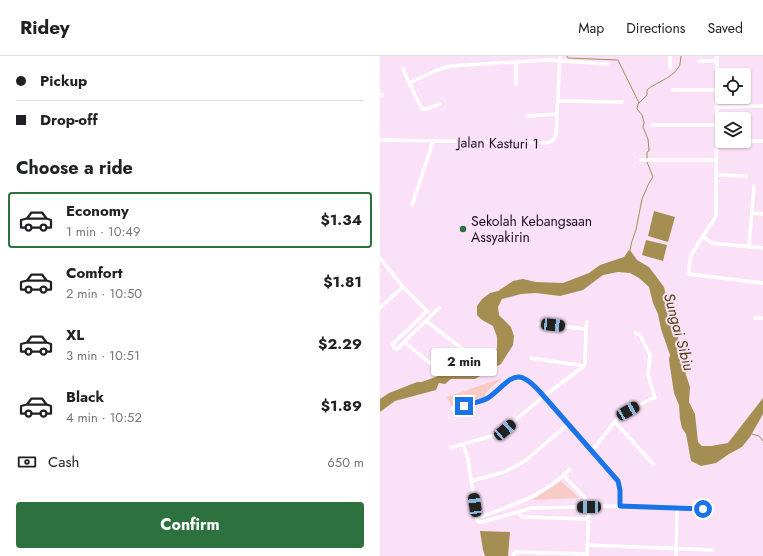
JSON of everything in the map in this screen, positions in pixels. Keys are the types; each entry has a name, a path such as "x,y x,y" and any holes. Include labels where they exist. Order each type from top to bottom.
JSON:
{"street":[{"path":"530,56 531,61"},
{"name":"Jalan Kasturi 1","path":"380,140 548,143 553,141 556,137 560,56"},
{"path":"670,56 670,68"},
{"path":"717,56 717,68"},
{"path":"410,83 446,67 531,61 607,64"},
{"path":"699,61 717,61"},
{"path":"516,62 516,84"},
{"path":"402,69 422,109 440,104"},
{"path":"673,90 715,90"},
{"path":"558,101 622,102"},
{"path":"716,112 716,107 763,106"},
{"path":"527,116 557,114"},
{"path":"652,125 715,125"},
{"path":"751,141 763,141"},
{"path":"412,205 433,142"},
{"path":"716,148 715,217 691,255 688,274 763,283"},
{"path":"640,160 716,160"},
{"path":"716,176 746,176"},
{"path":"749,246 754,186"},
{"path":"752,213 763,214"},
{"path":"703,236 711,243 763,248"},
{"path":"380,259 403,287 432,315"},
{"path":"380,308 403,287"},
{"path":"427,311 393,344 392,346 395,349 397,349 439,308"},
{"path":"755,318 763,318"},
{"path":"426,321 464,350"},
{"path":"451,448 505,430 544,396 584,366 587,322"},
{"path":"539,324 586,329"},
{"path":"592,451 620,415 650,399 655,398 648,374 650,355 640,334 635,333"},
{"path":"404,342 434,366"},
{"path":"531,358 584,366"},
{"path":"452,409 486,399 513,377 530,381 618,481 620,490 620,506"},
{"path":"615,422 653,464"},
{"path":"471,481 504,472 525,461 568,424"},
{"path":"463,444 468,459 477,518 480,522 532,508 620,506 703,509"},
{"path":"477,518 520,503 545,490 564,476 570,469"},
{"path":"564,476 584,498"},
{"path":"513,556 516,552 587,555 589,507"},
{"path":"676,556 677,508"},
{"path":"518,512 523,518 588,519"},
{"path":"588,545 713,550"}],"shaded area":[{"path":"654,211 675,217 668,242 648,236"},
{"path":"646,240 667,245 663,261 642,255"},
{"path":"629,250 637,260 649,267 664,287 667,300 670,303 669,313 678,338 690,387 689,402 695,414 698,442 702,446 728,443 763,398 763,414 750,437 742,447 716,463 701,466 691,461 686,434 682,428 680,419 679,405 674,393 669,360 670,355 661,329 658,314 653,303 649,287 639,278 630,273 618,272 603,275 583,290 560,296 536,293 521,294 502,299 498,307 499,315 511,327 514,336 513,345 501,364 475,379 451,379 445,384 439,383 436,390 395,401 380,412 380,399 389,393 417,382 422,382 438,376 453,373 485,362 493,356 497,348 497,337 493,326 482,320 477,315 477,306 482,299 490,293 498,291 513,281 523,279 536,282 563,283 589,273 600,265 624,257"},
{"path":"502,378 488,390 484,397 451,406 447,397"},
{"path":"561,481 579,498 532,500"},
{"path":"480,531 510,532 508,556 485,556"}],"waterway":[{"path":"567,56 568,58 618,60 639,103"},
{"path":"647,158 647,152 649,151 648,139 643,127 644,122 642,115 637,109 638,104 647,95 647,90 675,72 680,65 681,56"},
{"path":"630,250 636,230 642,199 653,177 647,162"},
{"path":"752,434 759,436 763,441"}],"place":[{"name":"Sekolah Kebangsaan Assyakirin","path":"463,229"}],"route":[{"path":"464,406 486,399 511,378 517,377 530,381 618,481 620,490 620,506 703,509"}],"water label":[{"name":"Sungai Sibiu","path":"679,332"}]}
